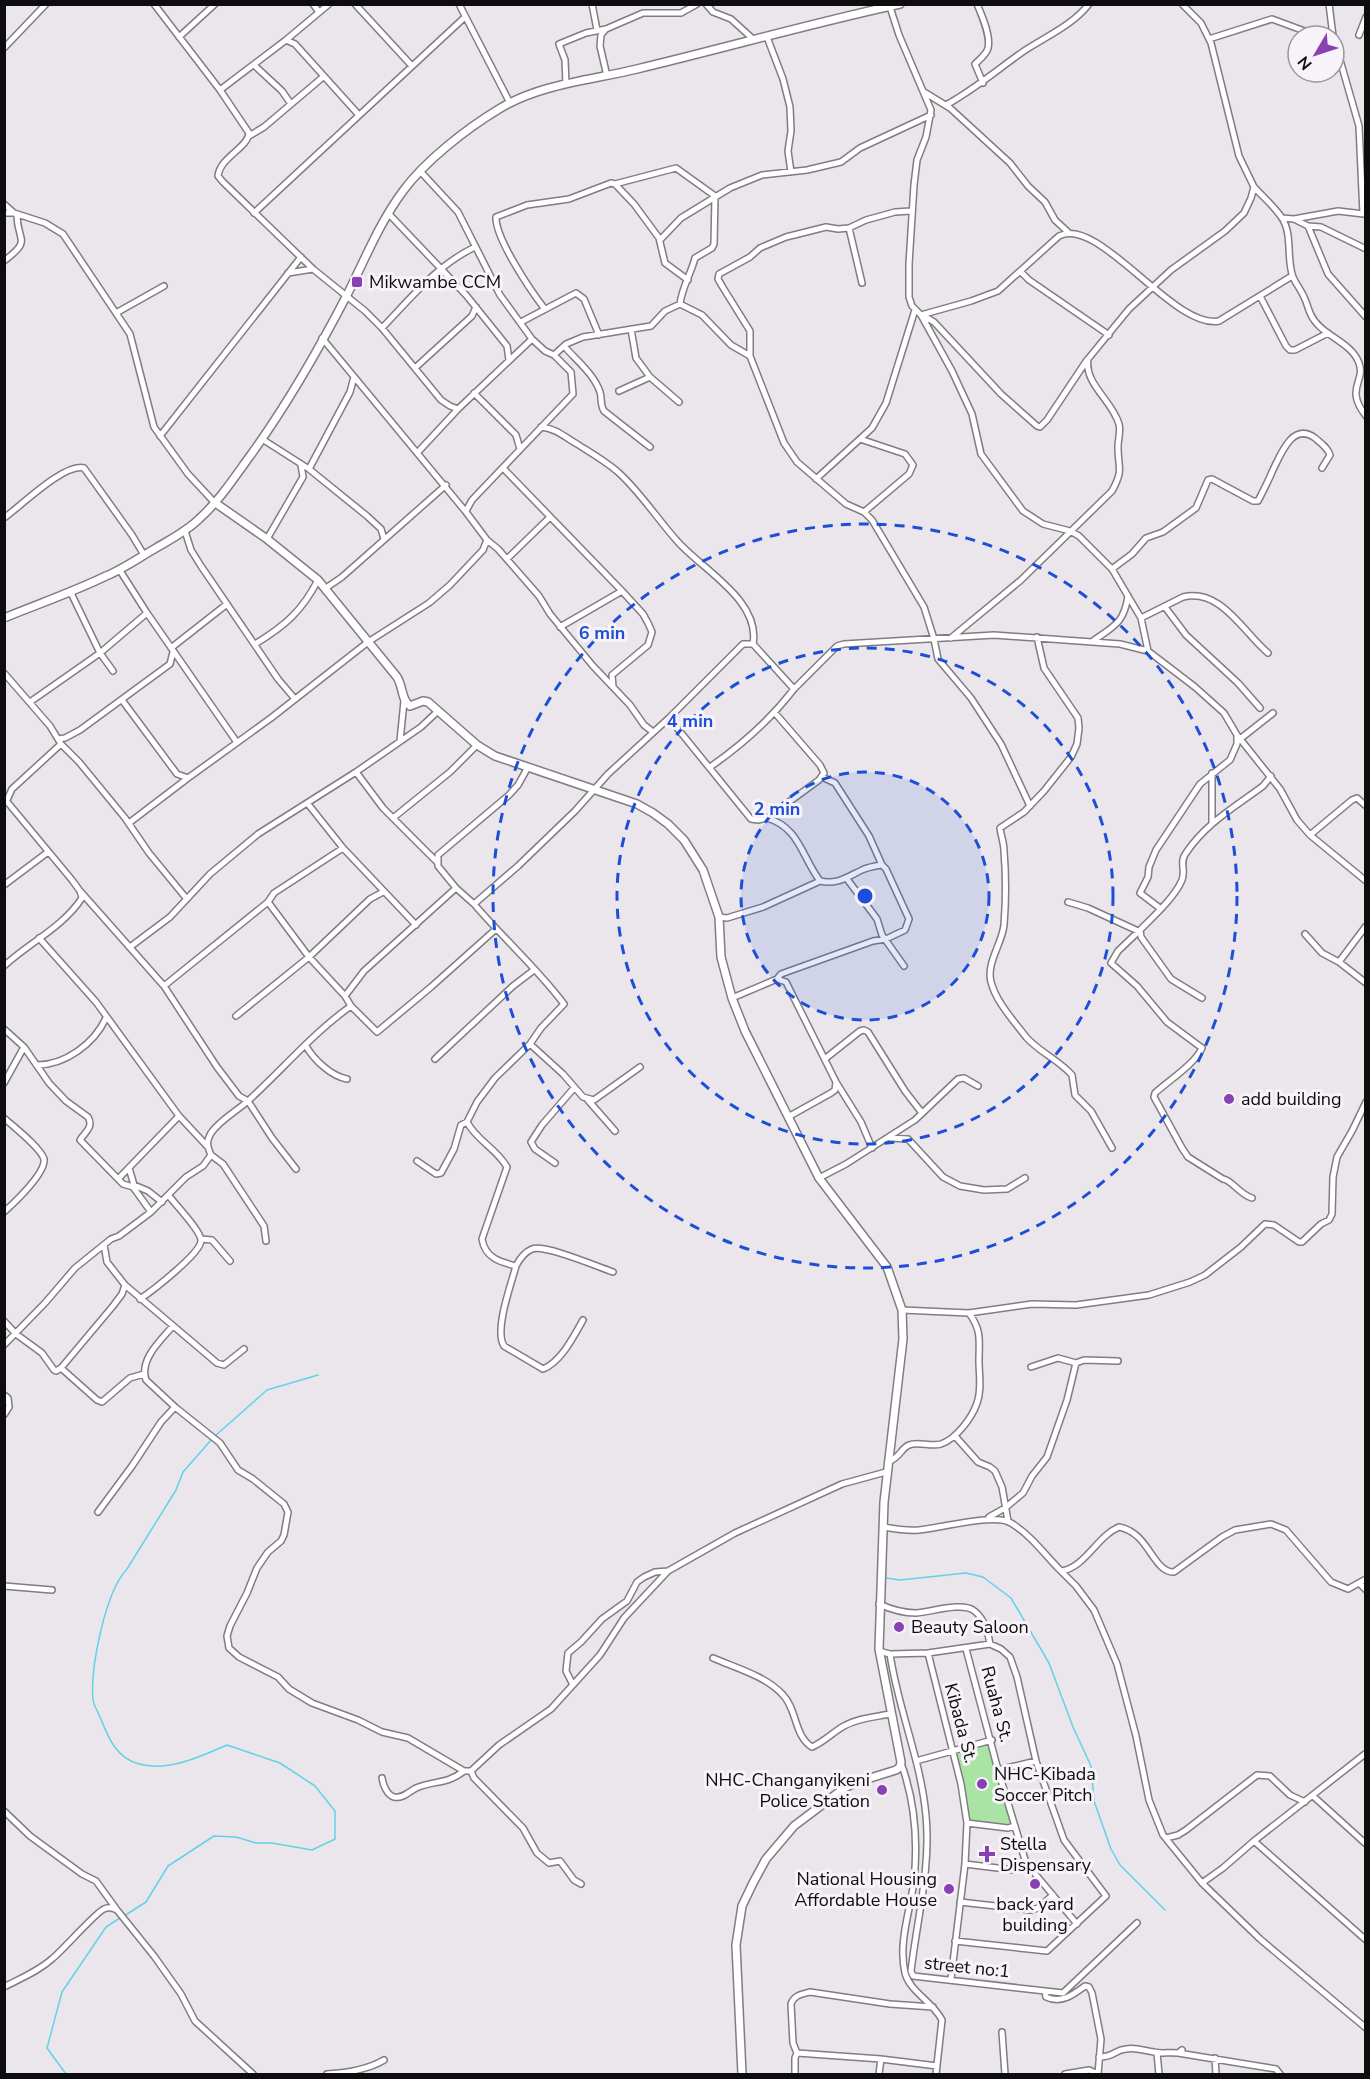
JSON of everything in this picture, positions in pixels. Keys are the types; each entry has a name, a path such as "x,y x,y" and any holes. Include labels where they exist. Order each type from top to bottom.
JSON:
{"street":[{"path":"4,48 46,4"},
{"path":"154,4 220,90 244,124 249,136"},
{"path":"179,37 215,4"},
{"path":"313,4 319,12"},
{"path":"220,90 329,4"},
{"path":"355,4 412,66"},
{"path":"459,4 510,103"},
{"path":"592,4 597,30"},
{"path":"566,84 565,60 559,44 643,13 681,12 697,4"},
{"path":"706,4 713,12 731,19 753,39"},
{"path":"4,618 109,575 185,531 200,519 224,492 262,439 303,375 346,297 388,213 403,191 420,171 481,121 510,103 566,84 900,4"},
{"path":"977,4 985,23 988,47 975,64 983,83"},
{"path":"946,105 983,83 1021,53 1079,15 1089,4"},
{"path":"1182,4 1201,23 1209,39 1239,156 1254,187 1282,218 1287,233 1292,276 1304,297 1311,317 1354,355 1360,365 1355,391 1356,400 1365,416"},
{"path":"1329,4 1332,24"},
{"path":"890,7 931,115 917,160 911,211 909,297 915,310 934,322 1002,394 1037,426 1040,427 1047,420 1088,359 1129,309 1153,286 1241,216 1254,187"},
{"path":"254,213 465,16"},
{"path":"1359,35 1365,17"},
{"path":"1209,39 1248,28 1266,19 1286,24"},
{"path":"606,28 601,35 600,46 607,76"},
{"path":"294,33 295,44"},
{"path":"767,37 783,79 790,107 791,131 788,151 791,172"},
{"path":"286,40 295,44 358,114"},
{"path":"254,65 282,91 291,104"},
{"path":"323,77 264,127 249,136 220,167 218,176 313,269 365,311 382,328 441,400 458,409"},
{"path":"1282,218 1294,219 1338,211 1364,214 1359,126 1346,81"},
{"path":"924,92 946,105 1010,163 1028,186 1045,202 1055,220 1069,233 1097,242 1182,311 1213,322 1219,321 1292,276"},
{"path":"660,240 679,219 715,196 762,175 807,170 841,162 860,148 931,115"},
{"path":"544,308 517,269 498,227 496,217 527,205 569,199 611,183 615,184 676,168 715,196"},
{"path":"420,171 458,212 500,295 532,339 545,351 554,355 571,372 573,394 472,500 466,512"},
{"path":"615,184 634,204 660,240 665,263 688,280"},
{"path":"680,304 681,293 695,258 712,248 714,244 715,196"},
{"path":"4,204 15,214 22,237 19,250 4,261"},
{"path":"911,211 895,212 866,220 849,228 826,227 781,239 760,248 750,257 719,274 718,279 750,331 750,356 784,443 797,462 816,479 846,504 864,512 872,520 924,608 938,659 971,698 1001,744 1030,806"},
{"path":"4,213 45,223 63,234 129,334 135,349 138,370 154,427 188,474 214,502 267,539 318,580 401,683 404,700 399,741"},
{"path":"388,213 442,268 507,346 518,351"},
{"path":"1294,219 1308,226 1321,227 1365,249"},
{"path":"1308,226 1328,274 1365,317"},
{"path":"849,228 862,283"},
{"path":"921,315 995,292 1005,286 1059,236 1069,233"},
{"path":"382,328 442,268 455,257 475,247"},
{"path":"160,436 301,257"},
{"path":"288,273 313,269"},
{"path":"1020,271 1029,280 1109,335"},
{"path":"116,313 164,286"},
{"path":"521,322 576,293 585,302 599,335"},
{"path":"1260,296 1290,350 1295,350 1328,333"},
{"path":"680,304 702,315 727,341 750,356"},
{"path":"554,355 564,346 583,337 651,326 665,311 680,304"},
{"path":"415,368 472,316 476,307"},
{"path":"816,479 872,428 886,403 915,310"},
{"path":"921,315 952,370 972,414 981,454 987,463 1023,511 1042,524 1070,531 1083,538 1112,569 1141,618 1148,651"},
{"path":"631,329 636,358 650,377 679,402"},
{"path":"322,338 446,486 487,540 539,596 549,614 630,705 644,725 653,732"},
{"path":"418,452 474,393 532,339"},
{"path":"507,346 509,360"},
{"path":"564,346 596,384 601,393 604,411 650,447"},
{"path":"951,638 1021,580 1112,491 1119,479 1121,469 1118,449 1119,423 1089,376 1088,359"},
{"path":"1077,375 1089,376"},
{"path":"309,469 350,392 354,377"},
{"path":"619,391 650,377"},
{"path":"474,393 518,438 520,449"},
{"path":"541,427 560,433 611,466 627,481 678,543 738,598 753,622 755,631 753,644"},
{"path":"1112,569 1132,554 1144,540 1163,532 1196,507 1203,487 1209,479 1253,501 1258,501 1282,448 1298,434 1303,432 1310,435 1329,451 1330,455 1322,468"},
{"path":"518,438 530,439"},
{"path":"262,439 309,469 381,529 393,531"},
{"path":"860,439 905,454 913,465 909,474 864,512"},
{"path":"267,539 303,477 301,465"},
{"path":"4,518 65,471 84,468 144,555"},
{"path":"503,468 643,614 651,632 648,645 612,675 613,687"},
{"path":"326,588 342,577 446,486"},
{"path":"507,559 550,517"},
{"path":"381,529 384,539"},
{"path":"185,531 194,556 278,679 295,699"},
{"path":"129,823 368,642 429,603 483,550 487,540"},
{"path":"119,569 180,662 236,741"},
{"path":"255,644 282,627 291,618 318,580"},
{"path":"70,591 100,653 113,671"},
{"path":"560,627 622,591"},
{"path":"1093,641 1120,621 1126,611 1128,595"},
{"path":"1141,618 1189,596 1216,601 1268,653"},
{"path":"171,664 172,650 187,633 227,604"},
{"path":"1165,607 1186,635 1238,683 1260,708"},
{"path":"30,702 68,673 100,653 147,613"},
{"path":"710,767 750,737 840,644 986,635 1120,644 1148,651 1195,687 1224,713 1238,737 1280,789 1297,820 1310,835 1365,881"},
{"path":"1038,637 1044,668 1078,718 1079,732 1076,748 1071,757 1030,806 1000,828 1004,848 1006,894 1002,934 991,967 992,985 1001,1002 1032,1044 1072,1075 1075,1095 1091,1111 1112,1148"},
{"path":"474,904 567,819 594,789 743,644 753,644 794,689"},
{"path":"180,662 171,664 80,730 65,738 12,789 6,799 80,891 164,986 217,1067 239,1096 248,1101 276,1144 296,1169"},
{"path":"4,672 129,823 149,853 186,898"},
{"path":"122,700 177,774 188,778"},
{"path":"404,700 410,706 423,701 428,702 477,745 495,756 637,804 653,813 676,832 693,852 703,870 719,917 721,957 732,998 752,1046 819,1178 887,1267 902,1310 903,1339 886,1472 882,1527 879,1651 890,1714 901,1762 910,1788 915,1817 914,1880 903,1941 905,1972 909,1982 942,2019 936,2074"},
{"path":"130,947 170,917 210,874 258,834 356,772 421,727 438,711"},
{"path":"669,718 751,819 760,820 767,818 822,777 824,773 820,765 775,713"},
{"path":"1161,909 1140,893 1148,877 1149,867 1156,850 1200,784 1230,760 1238,737 1273,713"},
{"path":"393,818 450,772 477,745"},
{"path":"437,863 438,855 513,790 528,767"},
{"path":"356,772 393,818 437,863 456,888 526,958 564,1004 541,1028 530,1044 495,1078 477,1102 467,1122 461,1125 452,1153 441,1173 436,1174 417,1161"},
{"path":"1212,773 1212,822"},
{"path":"1252,1198 1240,1193 1229,1180 1222,1179 1188,1157 1154,1097 1155,1093 1200,1053 1202,1048 1167,1022 1137,986 1111,963 1118,951 1161,909 1182,880 1184,855 1203,830 1246,800 1271,776"},
{"path":"732,998 777,979 781,974 873,941 886,939 905,930 909,919 886,869 835,783 822,777"},
{"path":"4,790 12,789"},
{"path":"1310,835 1352,800 1357,798 1365,806"},
{"path":"308,804 343,848 416,925"},
{"path":"767,818 779,822 800,843 820,881"},
{"path":"37,860 41,843"},
{"path":"164,986 268,902 274,893 343,848"},
{"path":"4,885 48,852"},
{"path":"719,917 727,918 763,907 820,881 828,883 847,879 863,869 882,865"},
{"path":"847,879 877,919 886,939 904,966"},
{"path":"345,996 364,970 456,888"},
{"path":"4,966 77,905 82,898 80,891"},
{"path":"236,1016 309,957 370,899 383,892"},
{"path":"268,902 309,957 377,1032 496,929"},
{"path":"1068,902 1110,917 1139,931 1171,979 1202,998"},
{"path":"1339,962 1365,926"},
{"path":"1305,934 1322,953 1339,962 1365,983"},
{"path":"39,938 96,1002 179,1116 207,1146 211,1155 223,1164 264,1226 266,1241"},
{"path":"435,1059 513,986 534,970"},
{"path":"777,979 786,982 789,987 836,1082 861,1122 872,1148"},
{"path":"207,1146 212,1131 351,1006"},
{"path":"37,1065 54,1063 73,1054 98,1031 106,1018"},
{"path":"4,1029 24,1047 49,1083 66,1101 88,1117 90,1128 80,1140 123,1184 148,1191 162,1202"},
{"path":"826,1058 860,1031 868,1032 905,1091 922,1113"},
{"path":"530,1044 563,1074 615,1131"},
{"path":"306,1046 312,1055 336,1075 347,1079"},
{"path":"4,1083 24,1047"},
{"path":"587,1099 594,1100 640,1067"},
{"path":"819,1178 889,1138 922,1113 958,1079 964,1078 978,1086"},
{"path":"788,1117 831,1094 835,1090 836,1082"},
{"path":"555,1163 536,1149 531,1142 542,1125 574,1088"},
{"path":"902,1310 969,1313 1032,1304 1076,1305 1131,1298 1166,1291 1205,1275 1241,1247 1265,1224 1274,1225 1302,1242 1321,1224 1329,1220 1332,1214 1333,1178 1337,1156 1352,1131 1365,1102"},
{"path":"118,1179 179,1116"},
{"path":"4,1212 25,1191 44,1163 38,1150 6,1122"},
{"path":"467,1122 473,1134 498,1154 507,1167 489,1215 482,1239 483,1245 490,1256 499,1263 516,1266"},
{"path":"889,1138 908,1139 943,1177 960,1186 984,1190 1007,1189 1025,1178"},
{"path":"4,1345 75,1268 150,1212 169,1196 186,1176 203,1166 211,1155"},
{"path":"129,1168 134,1186 150,1212"},
{"path":"169,1196 201,1239 212,1240 230,1261"},
{"path":"140,1299 157,1288 192,1255 201,1239"},
{"path":"104,1245 104,1255 112,1271 124,1286 217,1363 224,1365 244,1349"},
{"path":"583,1320 560,1354 549,1367 543,1369 504,1346 501,1342 501,1332 504,1311 516,1266 527,1252 533,1248 539,1248 613,1272"},
{"path":"97,1250 104,1255"},
{"path":"59,1369 122,1294 124,1286"},
{"path":"888,1462 898,1458 906,1446 912,1444 938,1445 955,1436 977,1404 980,1391 980,1336 978,1327 969,1313"},
{"path":"4,1322 42,1353 54,1370 59,1369 102,1402 130,1378 144,1374"},
{"path":"172,1327 153,1349 145,1367 146,1380 220,1443 238,1470 254,1479 288,1510 283,1538 268,1552 257,1568 230,1626 227,1636 229,1648 239,1657 278,1677 288,1689 312,1703 358,1720 382,1732 408,1738 468,1771 523,1828 542,1858 549,1863 560,1861 574,1880 580,1884"},
{"path":"1031,1368 1058,1358 1076,1363 1084,1360 1118,1360"},
{"path":"987,1519 1023,1493 1032,1476 1047,1457 1065,1408 1076,1363"},
{"path":"4,1395 9,1402 4,1415"},
{"path":"98,1512 161,1422 175,1407"},
{"path":"955,1436 978,1462 995,1471 1002,1487 1008,1521"},
{"path":"382,1778 389,1794 401,1797 422,1786 452,1780 468,1771 499,1745 551,1709 604,1649 622,1621 668,1571 735,1533 835,1487 886,1472"},
{"path":"882,1527 902,1531 921,1530 987,1519 1008,1521 1034,1541 1088,1600 1103,1627 1109,1649 1120,1672 1149,1800 1159,1827 1166,1838 1202,1883 1276,1955 1365,2028"},
{"path":"1061,1571 1071,1569 1105,1535 1119,1527 1136,1533 1162,1569 1170,1573 1235,1530 1271,1524 1286,1530 1331,1582 1344,1589 1365,1579"},
{"path":"573,1685 566,1671 568,1653 577,1647 602,1619 627,1601 637,1582 655,1572 668,1571"},
{"path":"1359,1583 1365,1590"},
{"path":"4,1586 52,1590"},
{"path":"879,1604 915,1613 955,1608 972,1609 979,1615 987,1629 990,1644"},
{"path":"879,1651 890,1654 927,1653 990,1644 1004,1651 1014,1665 1036,1761 1064,1840 1106,1896 1047,1951 956,1941"},
{"name":"Ruaha St.","path":"966,1649 992,1740 998,1770 1026,1863 1077,1924"},
{"name":"Kibada St.","path":"927,1653 963,1793 967,1823 951,1979"},
{"name":"street no:1","path":"890,1654 926,1810 927,1843 912,1975 917,1978 951,1979 1063,1993 1137,1923"},
{"path":"713,1658 747,1672 783,1694 791,1706 801,1734 806,1743 812,1747 820,1744 846,1724 890,1714"},
{"path":"916,1761 992,1740"},
{"path":"1202,1883 1365,1754"},
{"path":"998,1770 1036,1761"},
{"path":"742,2074 735,1945 742,1906 753,1884 766,1859 794,1826 843,1789 854,1783 896,1770 900,1767 901,1762"},
{"path":"1166,1838 1186,1830 1257,1775 1270,1776 1290,1796 1305,1802"},
{"path":"1313,1796 1365,1844"},
{"path":"4,1811 30,1836 82,1874 96,1881 161,1965 195,2021 254,2074"},
{"path":"967,1823 1008,1828 1015,1826"},
{"path":"1254,1841 1365,1940"},
{"path":"964,1864 1014,1870 1026,1863"},
{"path":"960,1902 1031,1910 1038,1908 1053,1895"},
{"path":"4,1987 39,1969 51,1960 103,1909 117,1910"},
{"path":"1045,1992 1049,1999 1060,2000 1066,1999 1085,1986 1089,1987 1101,2039 1098,2074 1089,2070 1065,2074"},
{"path":"795,2074 797,2053 793,2043 791,2004 793,1999 799,1995 810,1992 890,2004 933,2007"},
{"path":"1002,2032 1005,2074"},
{"path":"1099,2057 1110,2057 1125,2049 1157,2053 1180,2051 1276,2069 1280,2074"},
{"path":"797,2053 937,2066"},
{"path":"1157,2053 1159,2074"},
{"path":"1215,2058 1216,2074"},
{"path":"327,2074 342,2074 367,2068 384,2060"},
{"path":"879,2074 880,2060"}],"green space":[{"name":"NHC-Kibada Soccer Pitch","path":"984,1745 990,1748 1011,1825 969,1820 957,1754"}],"waterway":[{"path":"215,1436 267,1390 318,1375"},
{"path":"124,1916 146,1902 168,1866 214,1836 236,1837 256,1843 272,1843 312,1850 335,1839 335,1811 315,1786 280,1763 227,1745 184,1762 161,1766 139,1764 124,1757 114,1746 94,1702 93,1686 97,1651 112,1595 119,1580 176,1490 183,1472 212,1439"},
{"path":"886,1578 900,1580 966,1573 983,1577 1011,1598 1049,1663 1073,1727 1091,1766 1094,1801 1111,1849 1120,1865 1165,1910"},
{"path":"66,2074 47,2048 62,1992 106,1927 120,1918"}],"place":[{"name":"Mikwambe CCM","path":"357,282"},
{"name":"add building","path":"1229,1099"},
{"name":"Beauty Saloon","path":"899,1627"},
{"name":"NHC-Kibada Soccer Pitch","path":"982,1784"},
{"name":"NHC-Changanyikeni Police Station","path":"882,1790"},
{"name":"Stella Dispensary","path":"987,1854"},
{"name":"back yard building","path":"1035,1884"},
{"name":"National Housing Affordable House","path":"949,1889"}]}
